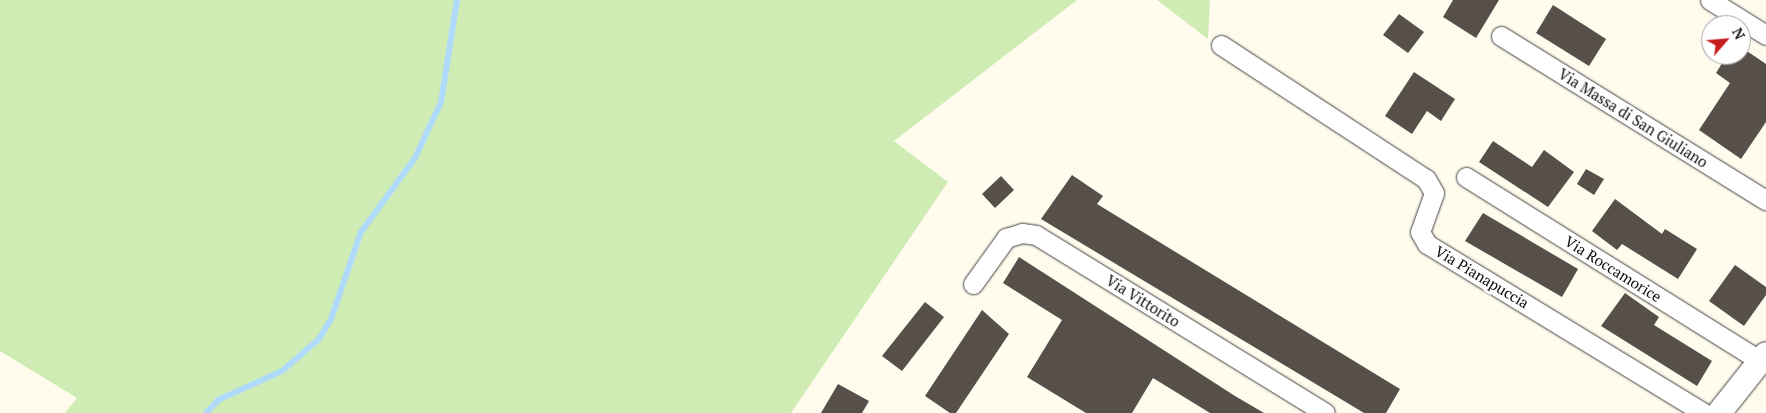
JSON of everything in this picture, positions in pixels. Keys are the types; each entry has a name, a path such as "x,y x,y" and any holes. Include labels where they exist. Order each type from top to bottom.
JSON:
{"street":[{"path":"1710,0 1766,35"},
{"name":"Via Massa di San Giuliano","path":"1501,36 1766,200"},
{"name":"Via Pianapuccia","path":"1221,45 1426,179 1434,193 1421,227 1423,241 1704,413"},
{"name":"Via Roccamorice","path":"1466,177 1763,358"},
{"name":"Via Vittorito","path":"973,284 1006,238 1022,233 1036,235 1325,413"},
{"path":"1719,413 1763,358"}],"green space":[{"path":"0,0 1077,0 894,141 948,182 791,413 65,413 77,398 0,351"},
{"path":"1157,0 1210,0 1208,39"}],"building":[{"path":"1453,0 1499,0 1476,38 1443,17"},
{"path":"1553,5 1606,39 1589,66 1536,33"},
{"path":"1399,14 1424,32 1408,53 1383,35"},
{"path":"1751,54 1766,64 1766,122 1741,159 1699,130 1730,83 1716,73 1721,65 1751,65"},
{"path":"1414,72 1455,99 1441,121 1427,111 1412,134 1385,116"},
{"path":"1493,141 1532,167 1544,150 1574,172 1548,207 1479,162"},
{"path":"1586,169 1604,179 1594,195 1577,184"},
{"path":"1072,175 1103,196 1097,204 1400,389 1386,413 1364,413 1041,219"},
{"path":"1001,176 1014,190 995,208 982,194"},
{"path":"1615,199 1662,234 1665,229 1697,249 1678,279 1622,244 1617,250 1592,231"},
{"path":"1483,213 1578,269 1562,297 1465,241"},
{"path":"1019,257 1264,413 1210,413 1153,378 1132,413 1086,413 1027,377 1062,320 1003,283"},
{"path":"1735,265 1766,287 1766,295 1744,326 1709,301"},
{"path":"1625,293 1659,317 1654,325 1712,361 1697,386 1601,326"},
{"path":"925,302 944,317 902,371 882,356"},
{"path":"982,310 1009,334 956,413 950,413 925,396"},
{"path":"838,384 869,401 862,413 821,413"}],"waterway":[{"path":"206,413 218,400 282,371 319,339 331,319 361,232 415,158 441,102 457,0"}]}
